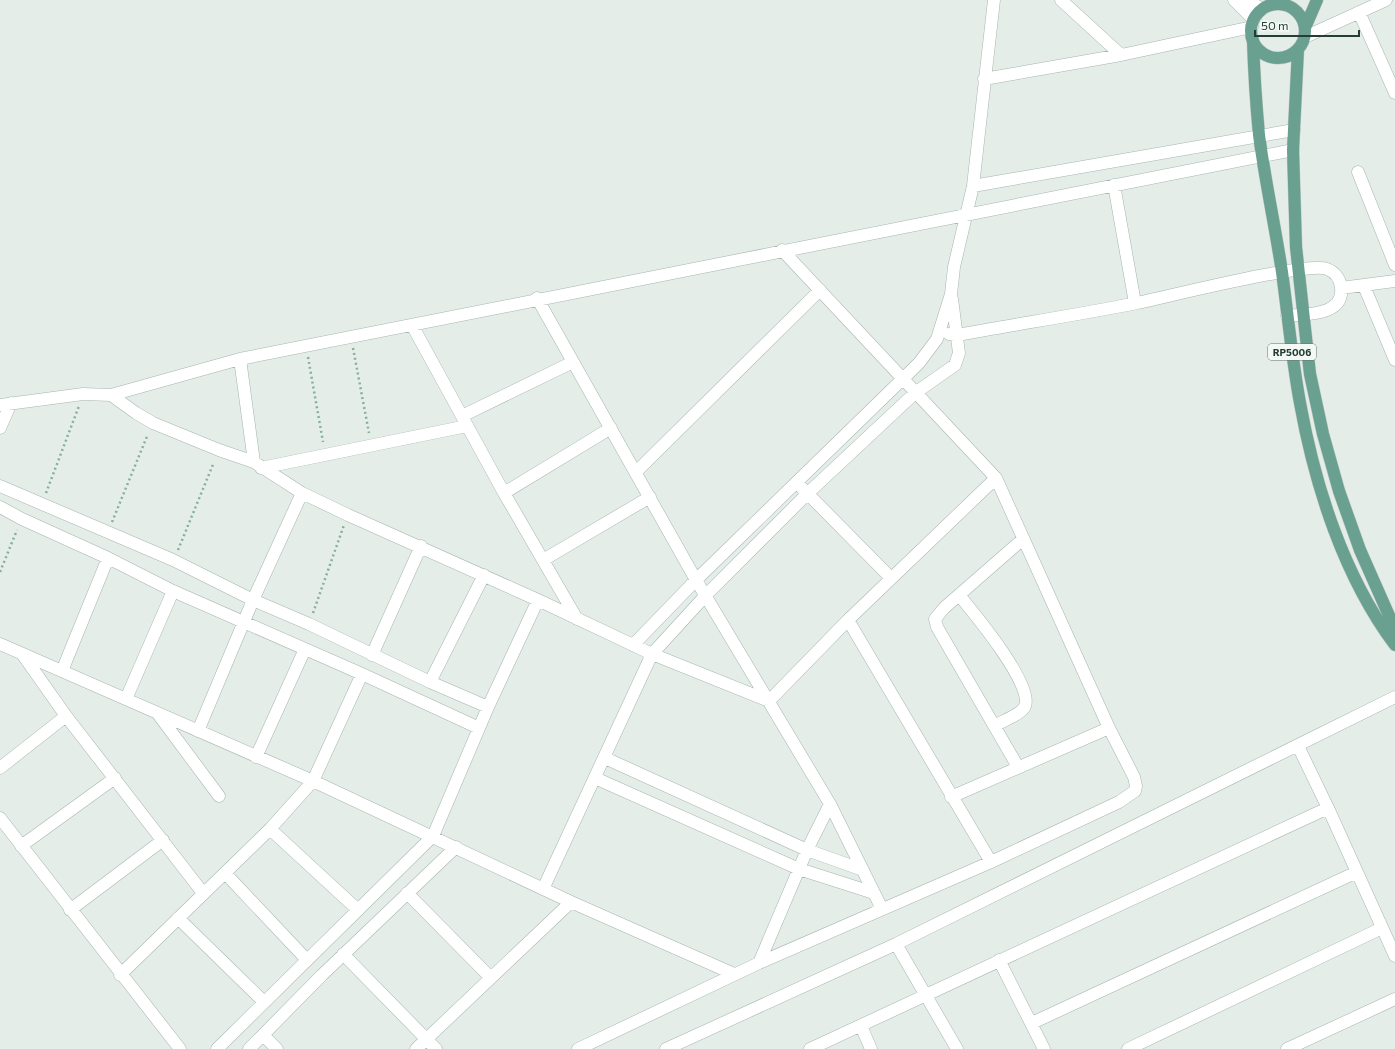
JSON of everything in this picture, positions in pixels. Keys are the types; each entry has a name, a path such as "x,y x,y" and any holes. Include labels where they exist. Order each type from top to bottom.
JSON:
{"main road":[{"name":"RP5006","path":"1317,0 1298,49 1293,150 1299,270 1310,374 1323,434 1339,491 1360,550 1395,636"},
{"path":"1266,9 1285,4 1295,10 1303,20 1305,32"},
{"name":"RP5006","path":"1266,9 1253,40 1259,136 1282,272 1300,404 1319,480 1348,565 1389,621 1395,645"},
{"path":"1253,40 1261,51 1273,57 1282,57 1298,49"}],"street":[{"path":"543,889 652,654 706,595 807,494 915,393 955,365 959,357 952,294 954,267 973,186 994,0"},
{"path":"1061,0 1121,55"},
{"path":"1234,0 1250,16 1266,9"},
{"path":"1247,0 1266,9"},
{"path":"1305,32 1359,12 1386,0"},
{"path":"984,79 1121,55 1266,9"},
{"path":"1359,12 1395,93"},
{"path":"973,186 1294,130"},
{"path":"0,428 5,404 83,394 111,395 240,359 412,325 537,298 1293,150"},
{"path":"1358,172 1395,265"},
{"path":"1114,185 1135,303"},
{"path":"578,1049 734,974 991,862 1119,802 1134,792 1136,786 1134,777 1109,728 996,478 782,250"},
{"path":"940,332 957,335 1135,303 1282,272 1317,267 1331,271 1336,275 1341,288 1341,295 1333,307 1327,311 1287,316"},
{"path":"1341,288 1395,281"},
{"path":"1364,286 1395,360"},
{"path":"636,472 820,290"},
{"path":"633,645 696,580 919,363 940,332 952,294"},
{"path":"537,298 696,580 770,701 830,804 882,909"},
{"path":"412,325 504,493 577,619"},
{"path":"240,359 257,465"},
{"path":"257,465 325,456 371,446 464,421 573,362"},
{"path":"111,395 153,423 257,465 302,492 348,515 421,546 652,654 770,701"},
{"path":"504,493 611,428"},
{"path":"770,701 848,620 996,478"},
{"path":"796,482 891,578"},
{"path":"0,486 41,505 108,531 173,560 252,600 309,624 430,682 488,707"},
{"path":"198,731 252,600 302,492"},
{"path":"543,560 650,498"},
{"path":"0,507 22,519 108,558 173,591 362,674 478,728"},
{"path":"1018,767 935,622 936,616 959,594 1023,539"},
{"path":"372,655 421,546"},
{"path":"62,671 108,558"},
{"path":"430,682 484,575"},
{"path":"126,699 173,591"},
{"path":"959,594 999,644 1025,698 1026,705 1023,710 994,726"},
{"path":"217,1049 432,836 478,728 538,600"},
{"path":"848,620 951,797 991,862"},
{"path":"0,644 313,781 571,902 734,974"},
{"path":"256,757 305,649"},
{"path":"22,654 66,716 163,840 202,893"},
{"path":"120,975 202,893 270,829 313,781 362,674"},
{"path":"666,1049 896,944 1395,697"},
{"path":"157,713 219,796"},
{"path":"0,768 66,716"},
{"path":"951,797 1109,728"},
{"path":"1298,746 1358,872 1395,956"},
{"path":"605,758 807,850 863,870"},
{"path":"21,846 115,778"},
{"path":"595,778 799,869 874,893"},
{"path":"759,963 807,850 830,804"},
{"path":"810,1049 1328,808"},
{"path":"0,818 120,975 180,1049"},
{"path":"270,829 358,910"},
{"path":"70,910 163,840"},
{"path":"249,1049 343,954 456,847"},
{"path":"1032,1023 1358,872"},
{"path":"225,873 307,960"},
{"path":"407,893 491,978"},
{"path":"416,1049 571,902"},
{"path":"178,918 264,1002"},
{"path":"1128,1049 1382,928"},
{"path":"896,944 957,1049"},
{"path":"343,954 436,1049"},
{"path":"1000,960 1044,1049"},
{"path":"1287,1049 1395,999"},
{"path":"861,1026 871,1049"},
{"path":"263,1035 276,1049"}],"path":[{"path":"351,337 371,446"},
{"path":"306,346 325,456"},
{"path":"41,505 83,394"},
{"path":"108,531 153,423"},
{"path":"173,560 219,450"},
{"path":"309,624 348,515"},
{"path":"0,572 22,519"}]}
